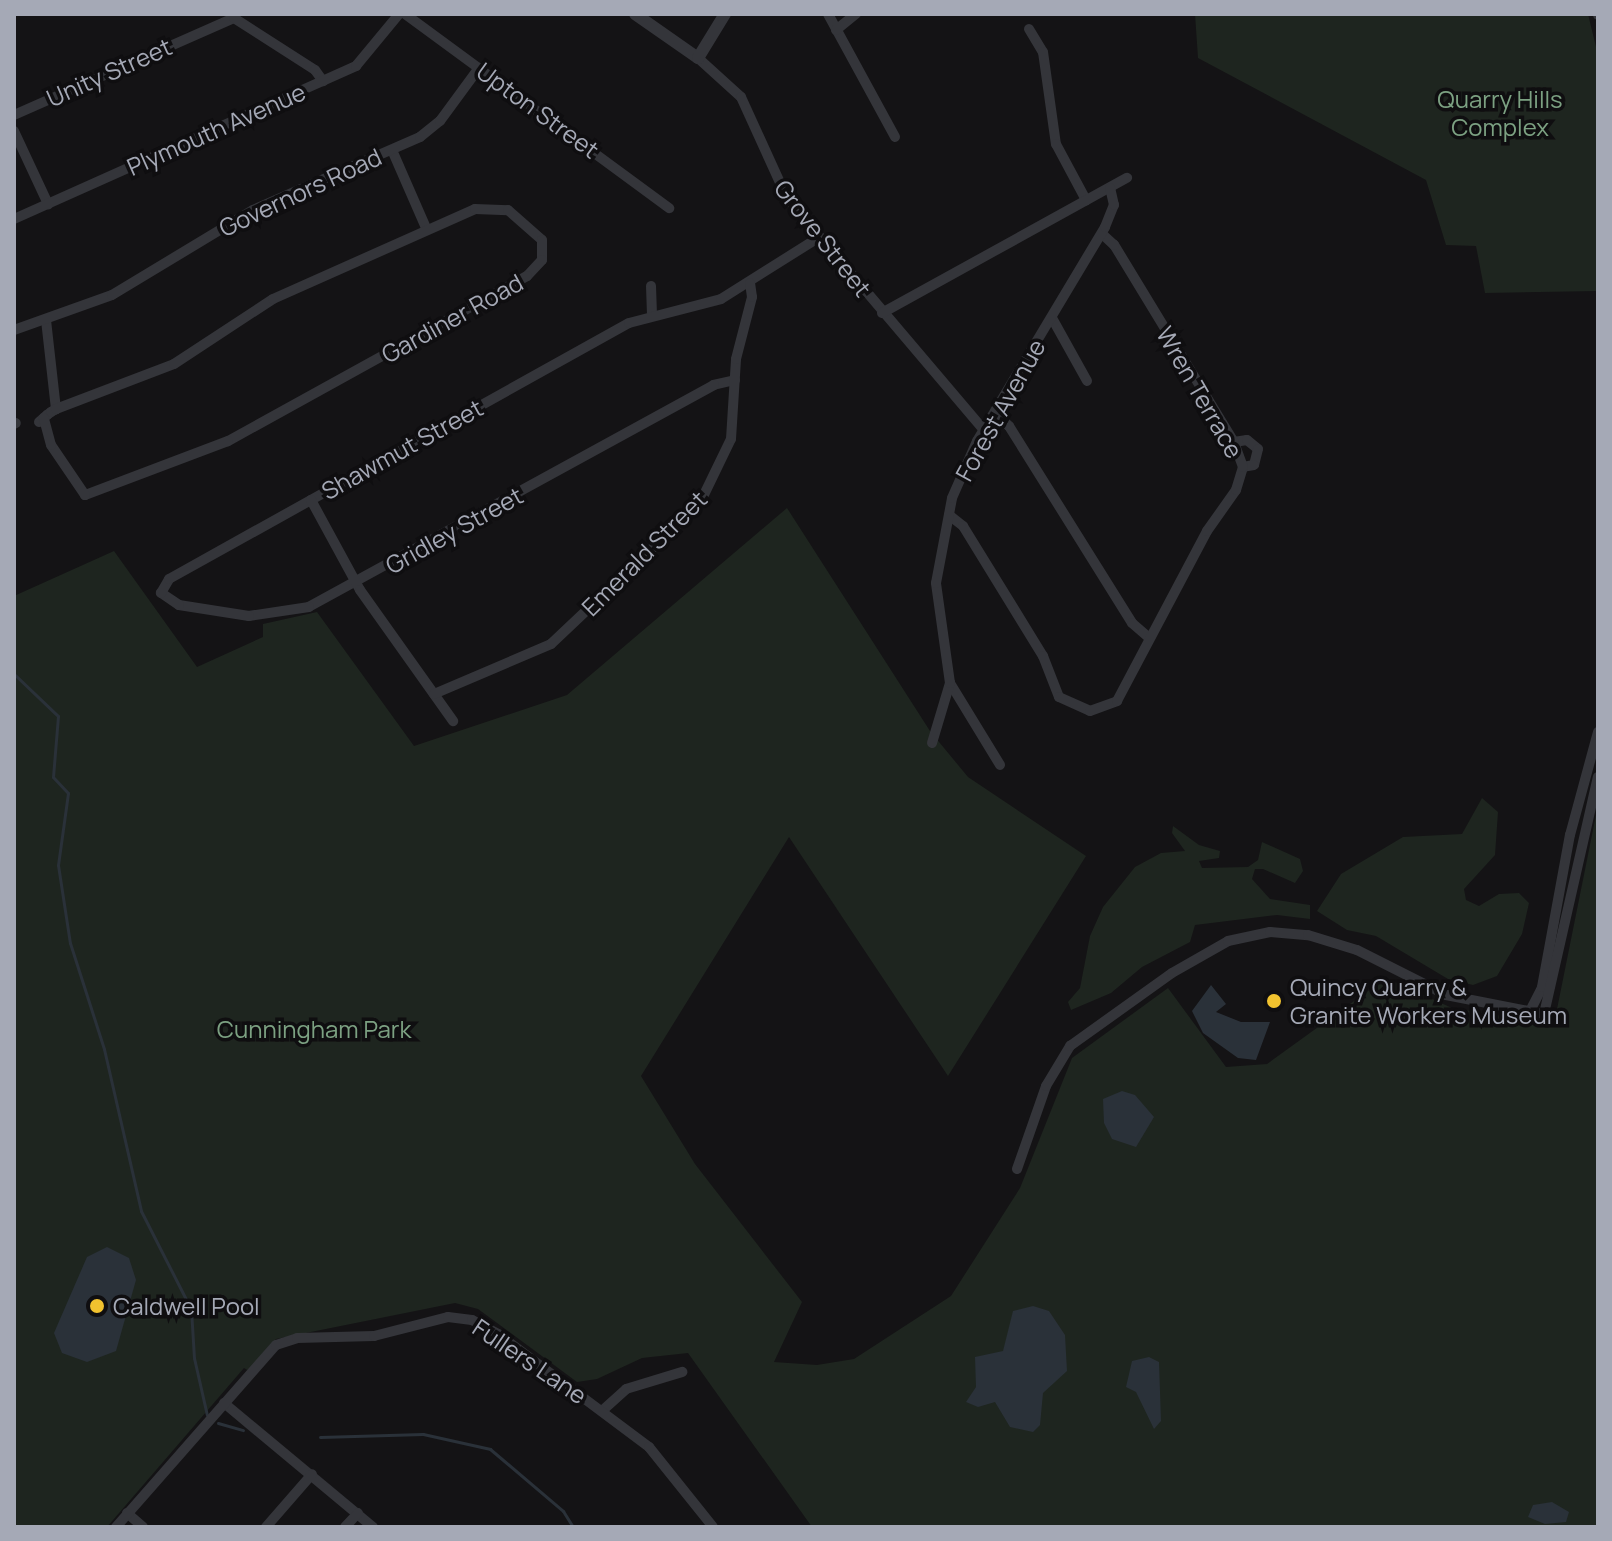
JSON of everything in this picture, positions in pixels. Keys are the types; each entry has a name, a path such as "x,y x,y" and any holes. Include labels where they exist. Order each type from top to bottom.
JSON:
{"street":[{"name":"Plymouth Avenue","path":"14,219 361,62 399,14"},
{"name":"Upton Street","path":"405,14 669,208"},
{"name":"Grove Street","path":"635,14 698,58 741,97 781,189 818,238 984,430"},
{"path":"698,58 725,14"},
{"path":"828,14 895,137"},
{"path":"836,30 856,14"},
{"name":"Unity Street","path":"14,115 230,18 245,21 323,81"},
{"path":"1029,29 1043,52 1056,144 1086,200"},
{"name":"Governors Road","path":"14,330 112,295 253,210 392,150 435,125 479,68"},
{"path":"14,131 48,204"},
{"path":"392,150 427,230"},
{"path":"882,313 1127,178"},
{"name":"Forest Avenue","path":"932,743 950,683 937,575 949,515 963,470 1102,234 1114,205 1110,188"},
{"name":"Gardiner Road","path":"480,207 503,208 537,231 542,260 527,276 228,441 85,495 51,445 41,420 56,409 174,364 267,302 427,230 480,207"},
{"name":"Wren Terrace","path":"949,515 963,526 1068,704 1096,711 1117,701 1210,525 1236,490 1243,467 1234,442 1114,245 1102,234"},
{"name":"Shawmut Street","path":"161,593 166,580 652,314 715,301 750,283 818,238"},
{"name":"Emerald Street","path":"434,694 551,644 694,510 728,448 735,380 752,297 750,283"},
{"path":"651,286 652,314"},
{"path":"1052,318 1087,381"},
{"path":"46,320 56,409"},
{"name":"Gridley Street","path":"161,593 179,605 275,617 309,607 356,584 714,385 735,380"},
{"path":"996,414 1012,430 1132,623 1149,638"},
{"path":"1234,442 1247,440 1258,449 1254,465 1243,467"},
{"path":"311,500 356,584 453,721"},
{"path":"933,638 945,656"},
{"path":"950,683 1000,765"},
{"path":"1529,1013 1541,991 1570,835 1598,732"},
{"path":"1017,1169 1046,1086 1070,1046 1180,967 1237,938 1286,931 1320,937 1446,995 1542,1015 1549,1006 1598,777"},
{"name":"Fullers Lane","path":"116,1527 280,1342 374,1336 455,1317 498,1334 603,1410 621,1391 682,1372"},
{"path":"224,1403 373,1527"},
{"path":"603,1410 662,1458 713,1527"},
{"path":"266,1527 312,1474"},
{"path":"127,1513 143,1527"},
{"path":"345,1527 358,1513"}],"green space":[{"name":"Quarry Hills Complex","path":"1195,14 1588,14 1598,55 1598,291 1485,293 1476,246 1446,245 1426,180 1198,58"},
{"name":"Cunningham Park","path":"787,508 930,731 968,777 1086,856 948,1076 789,837 641,1076 695,1164 802,1302 774,1362 817,1365 854,1359 951,1296 1020,1188 1072,1058 1168,988 1226,1067 1267,1064 1386,978 1452,1008 1554,1024 1598,805 1598,1527 812,1527 688,1353 642,1358 597,1379 577,1382 478,1309 455,1303 276,1339 249,1371 244,1368 107,1527 14,1527 14,596 114,551 197,667 263,637 263,624 317,612 414,746 567,695"},
{"path":"1482,798 1498,812 1495,855 1464,889 1466,900 1479,906 1499,894 1519,893 1529,903 1522,934 1497,976 1473,985 1448,979 1376,936 1347,930 1317,911 1341,874 1403,837 1462,834"},
{"path":"1173,826 1199,845 1220,851 1219,858 1199,861 1202,868 1248,867 1258,860 1262,842 1300,859 1303,871 1295,883 1263,869 1255,869 1252,879 1270,899 1310,905 1310,919 1277,915 1195,925 1190,942 1142,967 1111,993 1071,1010 1068,1002 1080,988 1090,936 1103,907 1135,867 1161,853 1185,851 1172,833"}],"shaded area":[{"path":"1211,985 1226,1004 1216,1012 1241,1022 1270,1022 1256,1060 1238,1058 1203,1033 1192,1011"},
{"path":"1122,1091 1135,1095 1154,1117 1136,1147 1112,1139 1104,1123 1103,1099"},
{"name":"Caldwell Pool","path":"107,1247 129,1258 136,1280 116,1351 87,1362 62,1353 54,1333 87,1257"},
{"path":"1033,1306 1049,1311 1065,1335 1067,1371 1043,1393 1040,1425 1033,1432 1010,1427 995,1402 978,1407 966,1402 976,1387 975,1357 1003,1351 1013,1311"},
{"path":"1149,1357 1159,1362 1161,1421 1154,1429 1136,1392 1126,1387 1132,1361"},
{"path":"1552,1502 1569,1512 1566,1522 1545,1524 1528,1517 1533,1505"}],"waterway":[{"path":"14,674 58,716 53,777 68,793 58,865 70,943 104,1049 141,1211 191,1309 194,1358 207,1415"},
{"path":"218,1423 243,1430"},
{"path":"320,1437 423,1434 490,1449 563,1511 573,1527"}],"place":[{"name":"Quincy Quarry & Granite Workers Museum","path":"1274,1001"},
{"name":"Caldwell Pool","path":"97,1306"}]}
